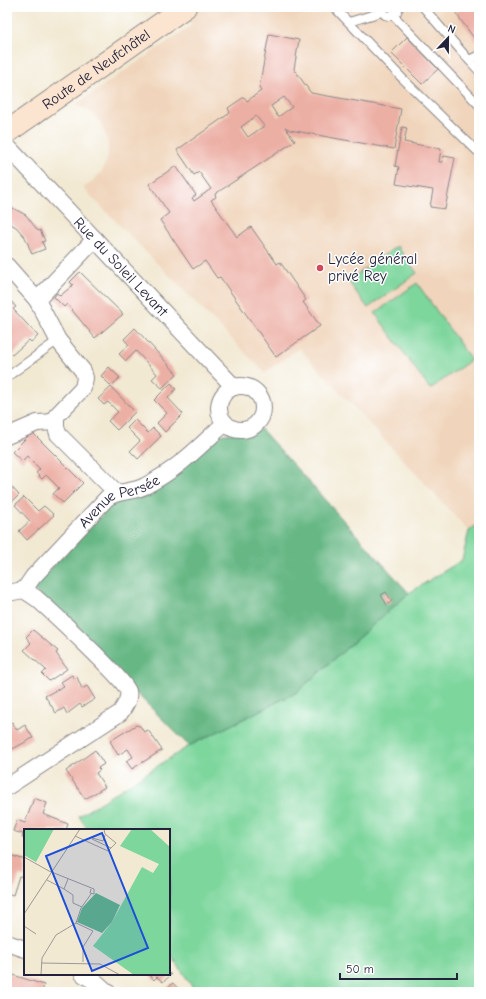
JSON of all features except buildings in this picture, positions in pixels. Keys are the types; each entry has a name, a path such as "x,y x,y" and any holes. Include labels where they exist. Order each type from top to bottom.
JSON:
{"main road":[{"name":"Route de Neufchâtel","path":"7,132 185,7"}],"street":[{"name":"Rue du Soleil Levant","path":"7,146 234,387"},
{"path":"37,300 95,239"},
{"path":"7,266 37,300 58,340 83,371 85,378 83,388 56,416 58,434 116,492"},
{"path":"245,386 256,390 262,400 262,416 256,425 246,430 234,430 225,424 220,414 219,402 225,393 234,387 245,386"},
{"path":"7,436 37,422 56,422"},
{"name":"Avenue Persée","path":"24,590 33,577 107,498 116,492 132,492 172,472 225,424"},
{"path":"7,593 24,590 44,606 117,676 128,691 128,702 120,713 7,787"},
{"path":"7,943 24,949"},
{"path":"85,975 107,992"}],"lane":[{"path":"334,7 402,78 477,151 479,151"},
{"path":"394,15 399,7"},
{"path":"423,7 479,70"},
{"path":"349,22 381,9 389,16 394,15"},
{"path":"394,15 479,105"},
{"path":"470,60 479,55"},
{"path":"7,377 58,340"}],"shaded area":[{"name":"Lycée général privé Rey","path":"177,7 479,7 479,523 469,531 299,348 265,373 83,188 92,182 102,171 108,157 108,142 100,121 89,111 75,105 192,25"}],"green space":[{"path":"397,246 417,273 368,308 348,281"},
{"path":"417,283 471,360 430,389 375,313"},
{"path":"261,429 409,593 297,692 189,746 32,588 115,502 218,435"},
{"path":"479,523 479,992 196,992 170,953 170,829 87,829 79,816 189,746 297,692 409,593 462,560 469,531"}],"place":[{"name":"Lycée général privé Rey","path":"320,268"}]}
